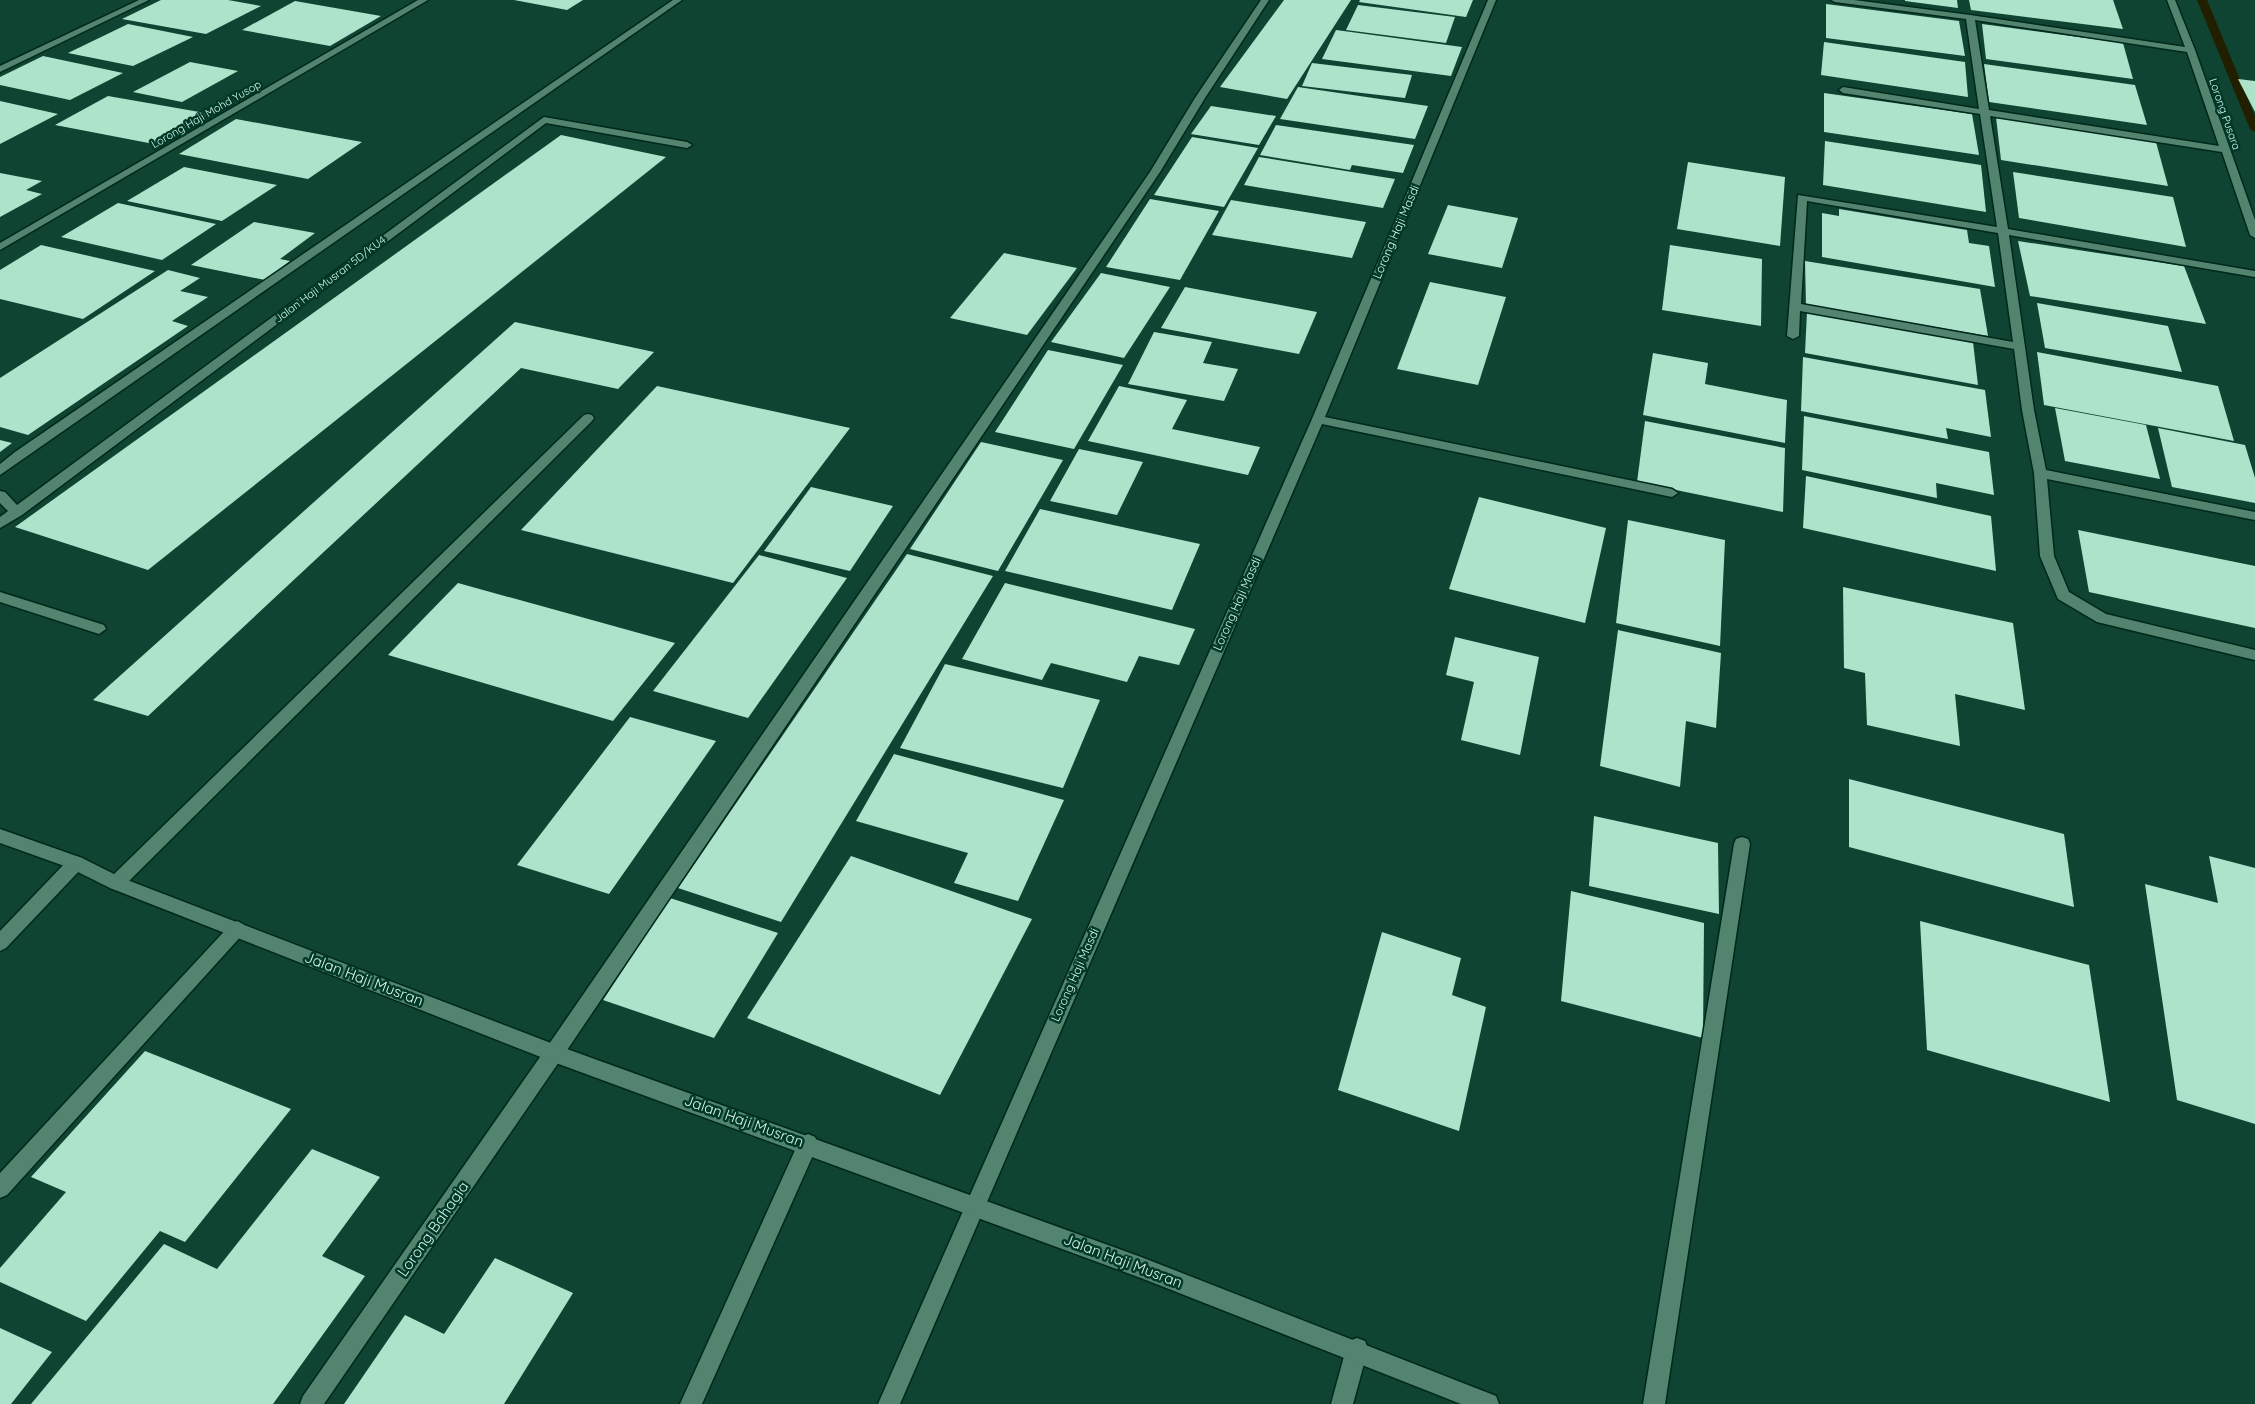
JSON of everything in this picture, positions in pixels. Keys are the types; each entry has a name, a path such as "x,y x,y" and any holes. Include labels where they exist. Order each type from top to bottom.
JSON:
{"street":[{"path":"0,69 145,0"},
{"name":"Lorong Haji Mohd Yusop","path":"0,247 424,0"},
{"path":"0,471 19,455 678,0"},
{"name":"Lorong Bahagia","path":"311,1404 554,1053 1155,172 1200,98 1265,0"},
{"name":"Lorong Haji Masdi","path":"889,1404 1318,419 1492,0"},
{"path":"1835,0 1970,17 2191,50"},
{"name":"Lorong Pusara","path":"2171,0 2191,50 2255,235"},
{"path":"1970,17 2028,410 2040,473 2047,556 2063,595 2102,618 2255,655"},
{"path":"1843,90 2226,150"},
{"name":"Jalan Haji Musran 5D/KU4","path":"0,524 544,120 687,144"},
{"path":"1793,336 1802,197 2255,274"},
{"path":"1796,307 2019,346"},
{"path":"116,883 588,418"},
{"path":"1318,419 1672,493"},
{"path":"2040,473 2255,516"},
{"path":"0,495 17,512"},
{"path":"0,597 99,629"},
{"name":"Jalan Haji Musran","path":"0,836 76,863 116,883 554,1053 808,1144 1356,1349 1488,1404"},
{"path":"1654,1404 1742,844"},
{"path":"0,943 45,898 76,863"},
{"path":"0,1188 237,929"},
{"path":"691,1404 808,1144"},
{"path":"1342,1404 1356,1349"}],"building":[{"path":"161,0 228,0 261,6 206,34 122,19"},
{"path":"514,0 583,0 567,10"},
{"path":"1284,0 1351,0 1287,99 1220,87"},
{"path":"1360,0 1473,0 1466,17 1359,2"},
{"path":"1957,0 1958,8 1905,1"},
{"path":"1969,0 2113,0 2123,29 1971,10"},
{"path":"295,1 381,16 330,46 242,30"},
{"path":"1826,4 1959,21 1965,56 1826,38"},
{"path":"1358,5 1455,17 1446,43 1346,30"},
{"path":"128,24 193,37 133,66 68,53"},
{"path":"1982,24 2123,43 2133,79 1986,59"},
{"path":"1336,30 1462,47 1451,76 1322,59"},
{"path":"1824,42 1965,62 1968,97 1821,75"},
{"path":"43,56 123,73 70,100 0,85 0,77"},
{"path":"190,62 238,71 182,102 133,92"},
{"path":"1312,63 1412,75 1405,98 1302,86"},
{"path":"1984,64 2135,85 2147,125 1989,102"},
{"path":"2238,79 2255,81 2255,112"},
{"path":"1298,87 1428,106 1415,139 1280,119"},
{"path":"1824,93 1972,114 1979,155 1824,132"},
{"path":"108,96 211,114 159,145 55,125"},
{"path":"0,101 58,114 0,144"},
{"path":"1211,106 1276,116 1259,145 1191,134"},
{"path":"1996,117 2156,142 2168,186 2001,160"},
{"path":"236,119 362,142 308,179 179,154"},
{"path":"1276,125 1414,145 1403,173 1352,165 1350,170 1260,155"},
{"path":"561,135 666,157 148,570 15,527"},
{"path":"1192,137 1258,148 1224,207 1154,195"},
{"path":"1825,141 1981,165 1986,212 1823,185"},
{"path":"1259,157 1395,179 1383,208 1244,185"},
{"path":"1688,162 1785,177 1780,246 1677,229"},
{"path":"184,167 277,185 222,221 127,201"},
{"path":"2013,172 2173,197 2186,247 2019,218"},
{"path":"0,173 42,181 26,190 42,194 0,217"},
{"path":"1150,199 1219,211 1180,280 1106,267"},
{"path":"1231,200 1366,222 1352,258 1212,235"},
{"path":"118,203 216,224 162,260 61,237"},
{"path":"1448,205 1518,218 1502,268 1428,254"},
{"path":"1839,209 1967,230 1969,243 1989,246 1995,287 1822,257 1822,213 1839,216"},
{"path":"254,222 315,233 280,259 290,261 265,280 191,265"},
{"path":"2018,241 2184,266 2206,324 2030,296"},
{"path":"41,245 155,271 83,319 0,299 0,270"},
{"path":"1670,245 1762,259 1761,326 1662,310"},
{"path":"1004,253 1077,268 1027,335 950,318"},
{"path":"1805,261 1980,289 1988,336 1806,305"},
{"path":"168,270 200,278 180,291 208,297 172,321 188,326 28,435 0,427 0,378"},
{"path":"1101,273 1170,287 1124,358 1051,342"},
{"path":"1430,282 1506,297 1478,385 1397,369"},
{"path":"1185,287 1317,312 1299,354 1161,328"},
{"path":"2037,303 2168,326 2182,372 2045,348"},
{"path":"1807,312 1973,342 1978,385 1805,353"},
{"path":"515,322 654,352 618,389 521,368 148,716 93,700"},
{"path":"1154,332 1212,342 1203,363 1238,369 1224,401 1128,384"},
{"path":"1048,350 1123,365 1074,449 995,432"},
{"path":"2037,352 2218,386 2234,441 2044,405"},
{"path":"1653,353 1708,363 1705,384 1787,400 1785,443 1643,415"},
{"path":"1803,357 1985,390 1991,437 1946,428 1948,439 1801,411"},
{"path":"657,386 850,428 733,583 521,530"},
{"path":"1119,386 1187,400 1172,429 1260,447 1248,475 1088,441"},
{"path":"2055,408 2146,425 2160,479 2065,461"},
{"path":"1804,416 1989,452 1994,495 1936,483 1937,498 1802,470"},
{"path":"1645,421 1785,448 1783,512 1637,482"},
{"path":"2158,428 2245,445 2255,478 2255,503 2172,487"},
{"path":"0,440 12,443 0,452"},
{"path":"981,442 1063,460 998,571 910,549"},
{"path":"1079,449 1143,462 1117,515 1050,501"},
{"path":"1806,476 1991,516 1996,571 1803,528"},
{"path":"811,487 893,506 850,571 764,551"},
{"path":"1479,497 1606,528 1585,623 1449,589"},
{"path":"1040,509 1200,544 1172,610 1005,571"},
{"path":"1628,520 1725,540 1720,646 1616,623"},
{"path":"2078,530 2255,566 2255,628 2089,592"},
{"path":"907,554 993,576 781,922 678,888"},
{"path":"759,555 847,578 748,718 653,691"},
{"path":"458,583 675,643 613,721 388,655"},
{"path":"1005,583 1195,629 1179,665 1139,656 1127,682 1051,663 1042,680 962,659"},
{"path":"1843,587 2013,623 2025,710 1955,694 1960,746 1867,725 1865,673 1844,668"},
{"path":"1618,630 1721,653 1716,728 1686,721 1680,787 1600,766"},
{"path":"1455,637 1539,657 1520,755 1461,740 1474,682 1446,675"},
{"path":"945,664 1100,700 1063,788 900,748"},
{"path":"630,717 716,741 609,894 517,865"},
{"path":"894,754 1064,800 1018,901 954,883 968,853 856,821"},
{"path":"1849,779 2064,834 2074,907 1849,847"},
{"path":"1594,816 1718,843 1719,914 1589,886"},
{"path":"851,856 1032,919 940,1095 747,1018"},
{"path":"2209,856 2255,868 2255,1124 2177,1100 2145,884 2218,903"},
{"path":"1571,891 1704,923 1703,1038 1561,1001"},
{"path":"670,898 778,933 714,1038 603,1000"},
{"path":"1920,921 2089,965 2110,1102 1927,1050"},
{"path":"1382,932 1461,958 1452,995 1486,1007 1459,1131 1338,1090"},
{"path":"145,1051 291,1109 185,1242 160,1231 86,1321 0,1282 0,1268 66,1192 31,1177"},
{"path":"312,1149 380,1177 322,1256 365,1276 273,1404 31,1404 164,1244 217,1269"},
{"path":"495,1258 573,1293 504,1404 344,1404 405,1315 444,1334"},
{"path":"0,1328 52,1352 11,1404 0,1404"}],"waterway":[{"path":"2202,0 2255,129"}]}
